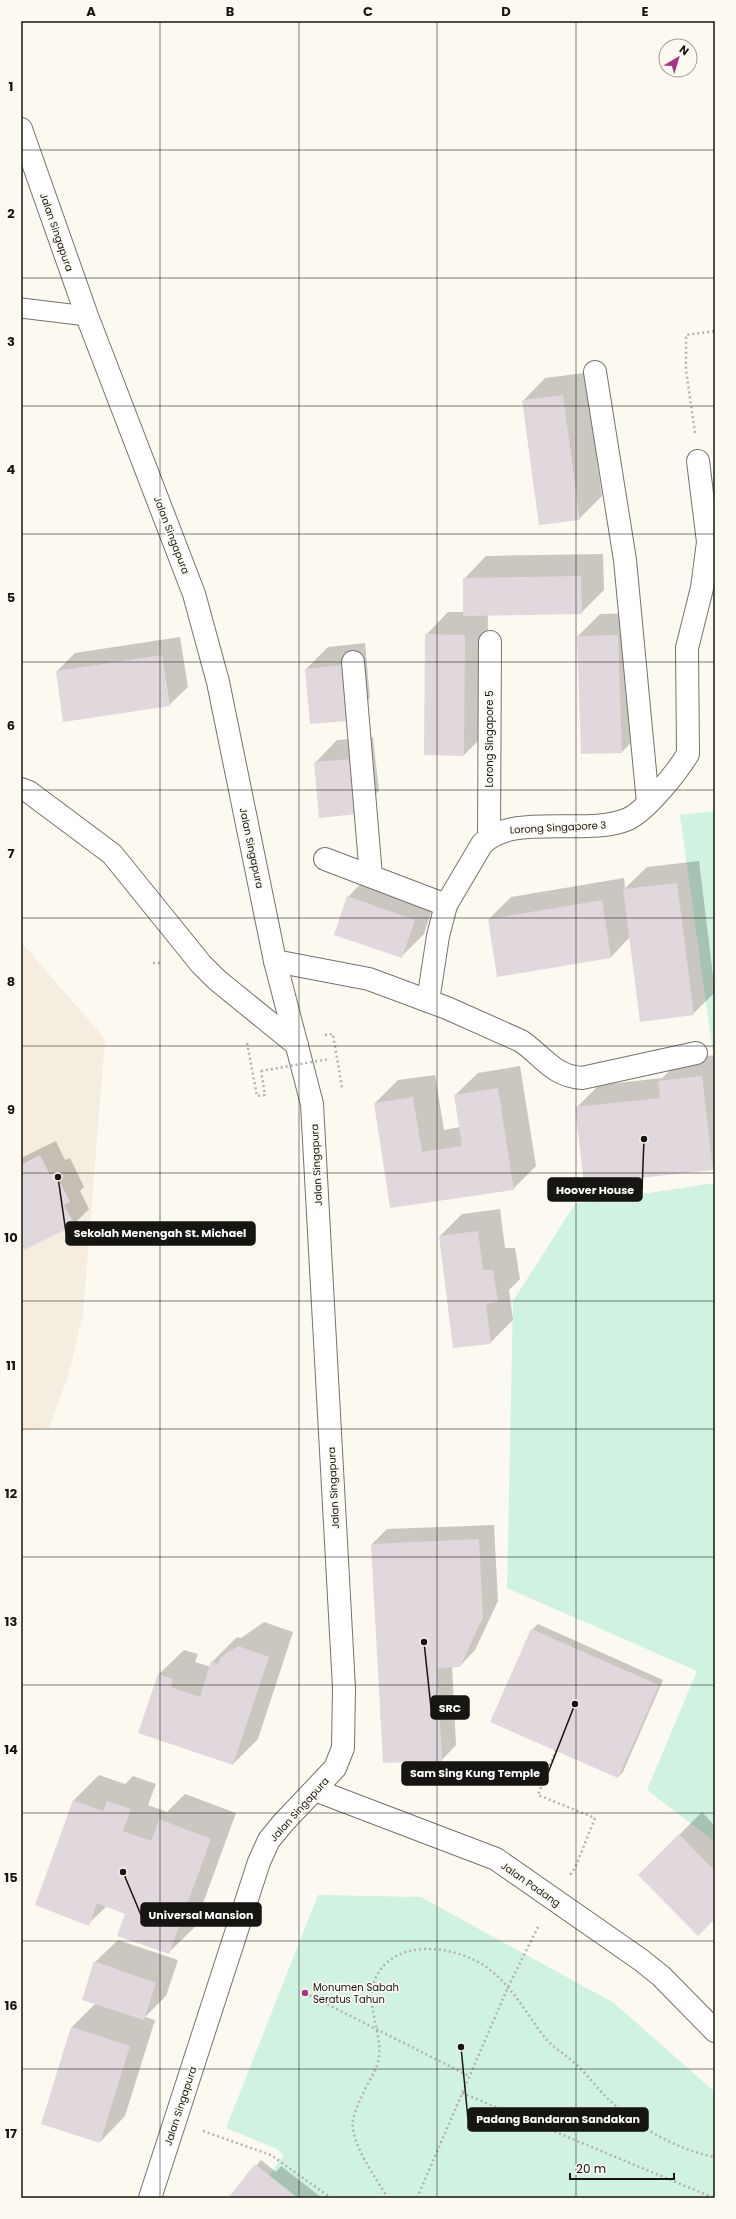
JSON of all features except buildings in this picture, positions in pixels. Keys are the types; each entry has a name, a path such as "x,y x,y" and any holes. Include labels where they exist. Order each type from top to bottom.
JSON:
{"street":[{"name":"Jalan Singapura","path":"21,129 86,316 194,594 218,682 275,961 312,1104 344,1688 343,1748 335,1768 316,1790 283,1823 270,1840 259,1862 150,2198"},
{"path":"595,372 625,560 648,803"},
{"name":"Lorong Singapore 3","path":"489,837 505,830 609,824 629,818 648,803 680,768 688,754 687,648 702,588 708,542 698,461"},
{"name":"Lorong Singapore 5","path":"489,837 490,642"},
{"path":"353,662 371,876"},
{"path":"21,789 29,792 112,854 201,964 217,980 297,1044"},
{"path":"428,1001 438,936 446,905 482,844 489,837"},
{"path":"325,859 446,905"},
{"path":"275,961 369,979 428,1001 521,1041 531,1048 554,1070 568,1077 582,1078 696,1053"},
{"name":"Jalan Padang","path":"316,1790 489,1856 641,1960 661,1976 715,2032"}],"lane":[{"path":"21,308 86,316"}],"path":[{"path":"698,461 686,370 686,335 715,331"},
{"path":"326,1041 325,1035 333,1034 342,1088"},
{"path":"252,1073 257,1096 265,1095 261,1071 329,1059 328,1053"},
{"path":"556,1750 538,1795 595,1818 584,1847"},
{"path":"417,2198 523,1953 552,1900"},
{"path":"388,2198 355,2140 352,2122 377,2066 379,2048 375,2029 372,1997 376,1979 387,1963 400,1955 420,1948 441,1949 466,1956 489,1969 508,1987 556,2050 578,2065 608,2098 650,2133 698,2154 715,2158"},
{"path":"305,1993 469,2076"},
{"path":"462,2093 714,2198"},
{"path":"174,2122 271,2155 331,2198"}],"shaded area":[{"path":"21,942 105,1039 83,1314 69,1373 49,1428 21,1431"}],"green space":[{"path":"715,811 715,1068 680,815"},
{"path":"715,1183 715,1842 647,1790 697,1671 507,1588 513,1301 575,1204"},
{"path":"318,1895 421,1897 614,2003 715,2092 715,2198 253,2198 284,2155 275,2148 226,2128"}],"place":[{"name":"Hoover House","path":"644,1139"},
{"name":"Sekolah Menengah St. Michael","path":"58,1177"},
{"name":"SRC","path":"424,1642"},
{"name":"Sam Sing Kung Temple","path":"575,1704"},
{"name":"Universal Mansion","path":"123,1872"},
{"name":"Monumen Sabah Seratus Tahun","path":"305,1993"},
{"name":"Padang Bandaran Sandakan","path":"461,2047"}]}
